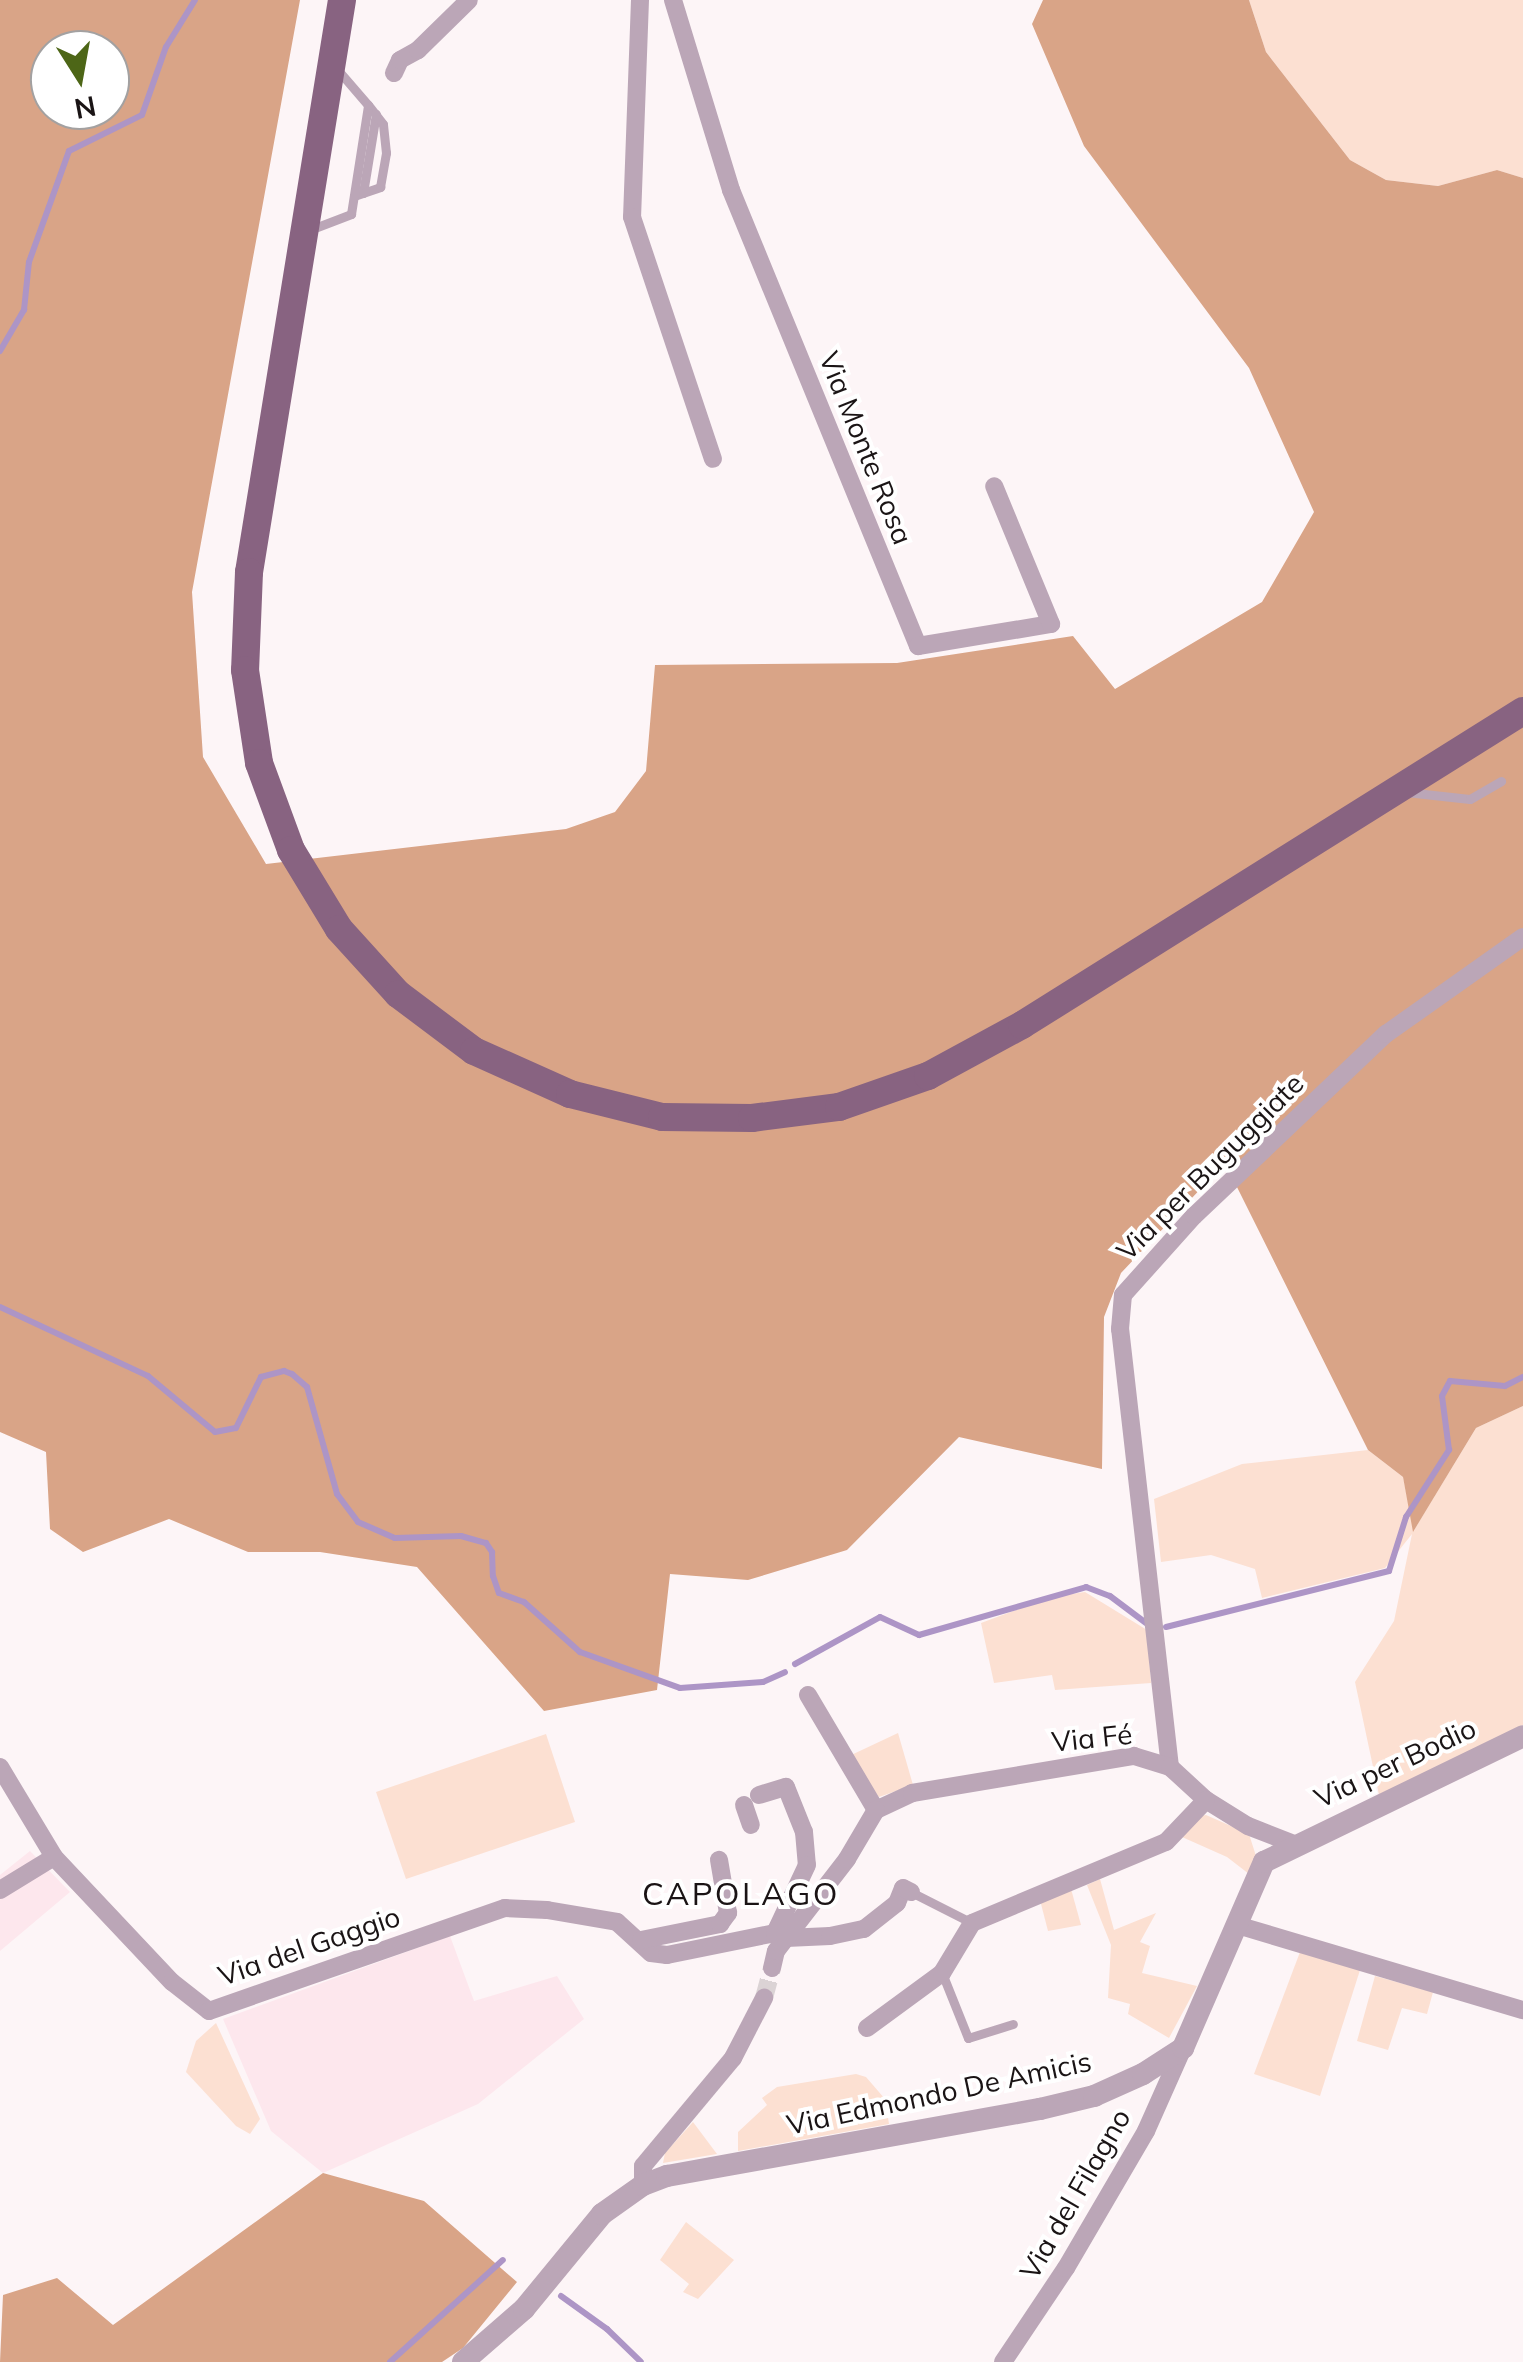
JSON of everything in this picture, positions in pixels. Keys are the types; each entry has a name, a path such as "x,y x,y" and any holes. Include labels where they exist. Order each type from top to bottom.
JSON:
{"main road":[{"path":"342,0 249,572 244,670 259,763 292,850 338,929 398,994 474,1051 570,1094 662,1117 752,1118 839,1107 928,1076 1022,1026 1523,711"}],"street":[{"path":"394,73 400,60 418,50 469,0"},
{"path":"640,0 632,216 713,459"},
{"name":"Via Monte Rosa","path":"674,0 731,190 918,646 1052,624 994,486"},
{"name":"Via per Buguggiate","path":"1170,1767 1120,1330 1122,1294 1194,1216 1386,1034 1523,936"},
{"path":"780,1935 847,1859 876,1810 808,1696"},
{"name":"Via per Bodio","path":"1294,1844 1523,1736"},
{"name":"Via Fé","path":"876,1810 912,1793 1134,1756 1170,1767 1206,1800 1248,1826 1294,1844"},
{"name":"Via del Gaggio","path":"0,1767 54,1857 172,1982 209,2011 506,1908 547,1910 626,1926 641,1940"},
{"path":"751,1825 752,1800 786,1787 804,1832 807,1865 780,1935 772,1968"},
{"path":"867,2028 942,1973 972,1924 1166,1842 1206,1800"},
{"path":"1183,2048 1264,1862 1294,1844"},
{"path":"0,1890 54,1857"},
{"path":"719,1860 728,1913 720,1924 641,1940 651,1952 667,1954 780,1935 864,1929 898,1903 903,1888 910,1892"},
{"path":"1236,1925 1523,2010"},
{"path":"463,2362 524,2310 602,2214 643,2184 643,2166 733,2058 764,1998"},
{"name":"Via Edmondo De Amicis","path":"643,2184 668,2176 1094,2096 1143,2074 1183,2048"},
{"name":"Via del Filagno","path":"1003,2362 1066,2268 1136,2148 1183,2048"}],"lane":[{"path":"332,62 383,124 386,154 380,186 358,195"},
{"path":"358,195 368,105"},
{"path":"305,232 351,214 376,114"},
{"path":"1394,791 1470,799 1502,781"},
{"path":"910,1892 972,1924"},
{"path":"942,1973 968,2038 1013,2024"}],"shaded area":[{"path":"0,0 300,0 192,592 203,757 266,864 566,829 615,812 646,771 655,665 897,663 1073,636 1115,689 1262,602 1314,512 1249,368 1084,146 1032,24 1043,0 1249,0 1266,52 1350,160 1386,180 1438,186 1497,170 1523,178 1523,1406 1476,1428 1413,1532 1403,1477 1368,1450 1225,1163 1121,1273 1104,1317 1102,1469 959,1437 847,1550 748,1580 670,1574 657,1690 544,1711 417,1567 320,1552 248,1552 169,1519 83,1552 50,1529 46,1452 0,1432"},
{"path":"1249,0 1523,0 1523,178 1497,170 1438,186 1386,180 1350,160 1266,52"},
{"path":"1523,1406 1523,1725 1379,1795 1355,1682 1394,1621 1412,1534 1385,1568 1262,1598 1255,1569 1211,1555 1161,1562 1154,1499 1242,1464 1368,1450 1403,1477 1414,1530 1476,1428"},
{"path":"1085,1592 1147,1630 1151,1683 1055,1690 1052,1675 994,1683 981,1623 1051,1597"},
{"path":"898,1733 913,1785 879,1797 847,1757"},
{"path":"546,1734 575,1822 406,1879 376,1792"},
{"path":"1206,1815 1249,1834 1256,1856 1249,1874 1227,1857 1182,1837 1200,1816"},
{"path":"30,1851 70,1892 0,1951 0,1875"},
{"path":"1100,1879 1114,1930 1156,1913 1140,1942 1150,1946 1142,1973 1197,1986 1169,2038 1128,2014 1130,2004 1108,1998 1111,1945 1087,1885"},
{"path":"1071,1889 1081,1925 1048,1931 1040,1900"},
{"path":"450,1936 474,2001 557,1976 584,2019 478,2104 323,2173 271,2131 223,2019"},
{"path":"1300,1952 1360,1970 1320,2096 1254,2074"},
{"path":"1375,1976 1433,1992 1427,2014 1402,2008 1388,2050 1357,2041"},
{"path":"216,2023 260,2119 250,2134 236,2126 186,2072 196,2041"},
{"path":"856,2074 866,2077 885,2099 889,2124 738,2151 738,2132 767,2105 762,2098 777,2087"},
{"path":"693,2122 717,2154 663,2163 665,2153"},
{"path":"323,2173 424,2201 517,2282 463,2348 442,2362 0,2362 3,2295 57,2278 113,2325"},
{"path":"686,2222 734,2260 698,2299 683,2292 689,2284 660,2260"}],"waterway":[{"path":"0,351 24,310 29,262 69,151 142,115 166,47 195,0"},
{"path":"0,1307 148,1376 215,1432 236,1428 261,1377 284,1371 292,1374 307,1387 337,1494 358,1522 395,1538 461,1536 486,1543 492,1552 493,1576 499,1593 524,1602 580,1652 680,1688 763,1682 785,1672"},
{"path":"1166,1627 1389,1571 1406,1517 1449,1450 1442,1396 1450,1381 1505,1386 1523,1377"},
{"path":"795,1664 880,1617 919,1635 1086,1587 1110,1596 1146,1623"},
{"path":"390,2362 503,2260"},
{"path":"561,2296 607,2329 641,2362"}],"tunnel":[{"path":"764,1998 772,1968"}],"district":[{"name":"CAPOLAGO","path":"741,1893"}]}
